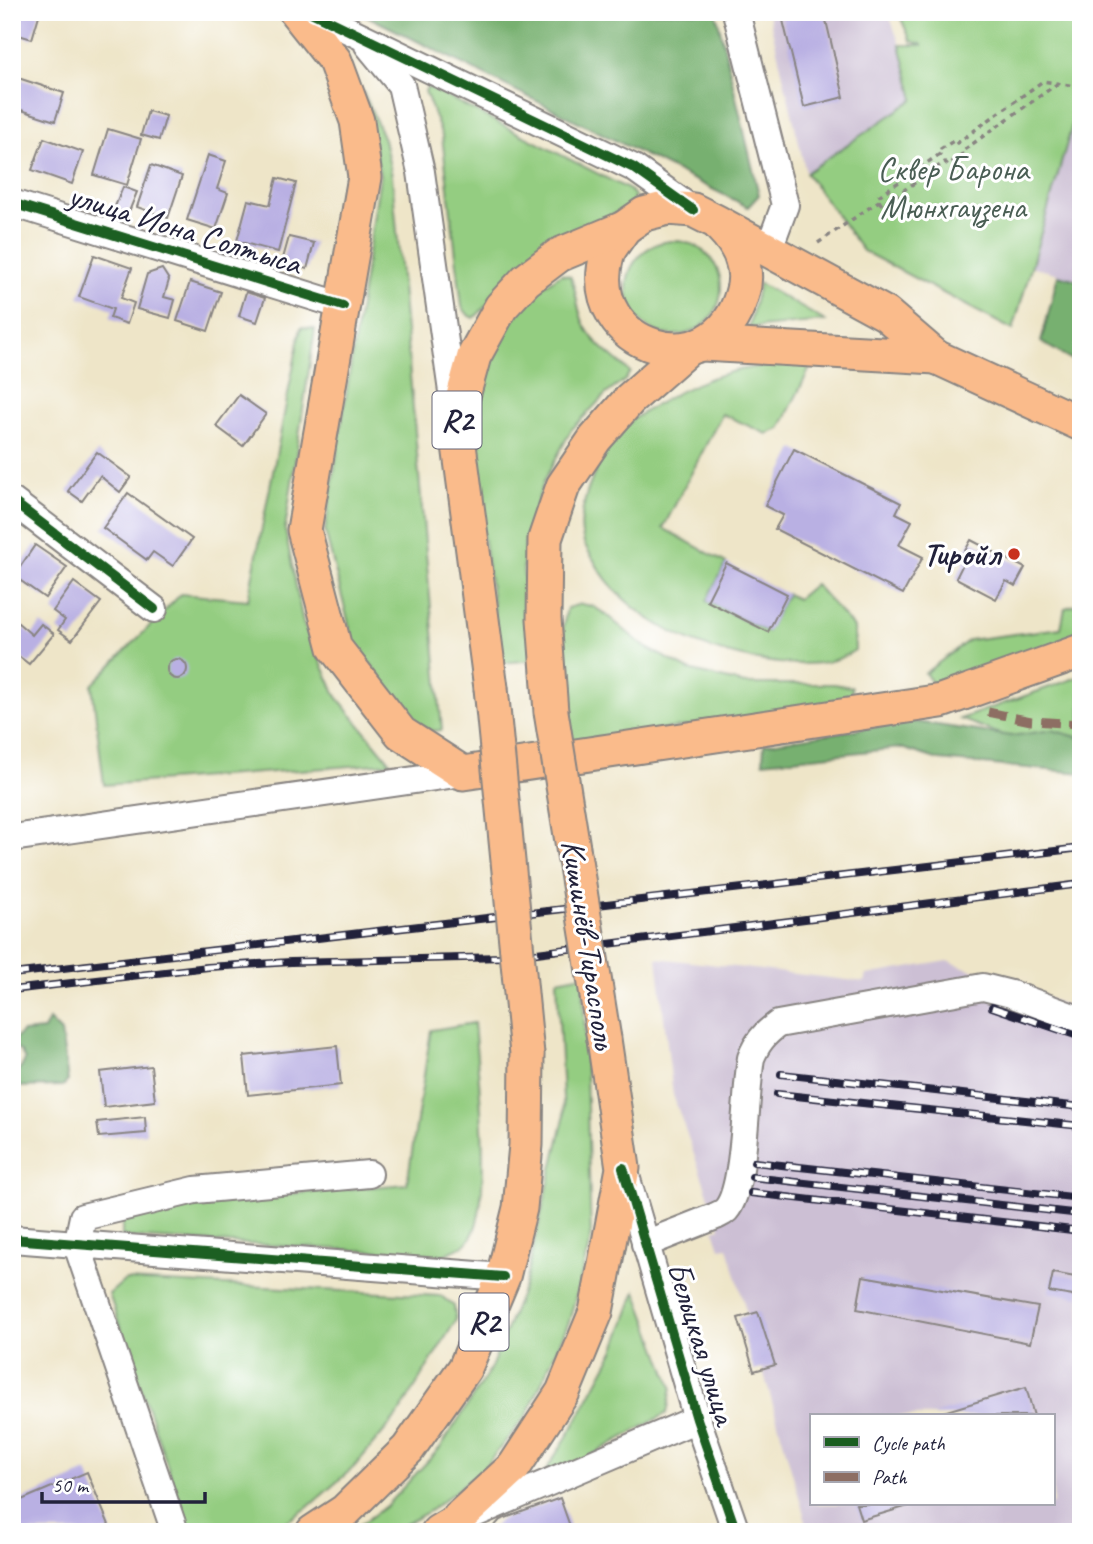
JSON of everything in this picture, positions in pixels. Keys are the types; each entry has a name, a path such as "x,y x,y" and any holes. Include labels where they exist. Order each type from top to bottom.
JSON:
{"main road":[{"path":"296,12 335,61 357,121 365,177 304,530 335,648 401,733 463,774 941,701 1081,651"},
{"name":"R2","path":"313,1532 345,1511 408,1449 465,1368 503,1277 520,1208 526,1145 527,1054 491,688 456,422 474,356 501,307 526,280 559,255 624,228 645,214 668,208 704,215"},
{"path":"704,215 886,314 936,357 1081,424"},
{"path":"695,346 723,330 738,310 745,286 743,261 733,239 704,215"},
{"path":"624,228 608,253 603,283 611,312 630,335 657,348 695,346 936,357"},
{"name":"Кишинёв-Тирасполь","path":"450,1529 514,1467 563,1392 596,1312 623,1168 551,712 544,620 545,539 563,486 595,439 630,399 695,346"}],"street":[{"path":"312,12 634,168 704,215"},
{"path":"736,12 785,205 768,251"},
{"path":"362,38 401,85 421,172 456,422"},
{"name":"улица Иона Солтыса","path":"12,203 343,306"},
{"path":"12,501 154,610"},
{"path":"12,838 463,774"},
{"path":"645,1244 726,1210 740,1166 751,1058 765,1033 778,1024 983,987 1081,1020"},
{"name":"Бельцкая улица","path":"623,1168 696,1419 736,1532"},
{"path":"13,1240 83,1217 195,1190 369,1174"},
{"path":"83,1217 77,1245 175,1532"},
{"path":"13,1240 503,1277"},
{"path":"450,1529 696,1419"}],"path":[{"path":"1057,84 961,152 962,155 948,165 945,162 882,205 879,201 877,197 940,154 939,150 954,140 957,144 1043,81 1081,87"},
{"path":"818,243 879,201"}],"shaded area":[{"path":"768,12 888,12 914,99 806,173"},
{"path":"1071,129 1081,132 1081,281 1031,266"},
{"path":"657,958 865,982 867,975 948,961 1081,1011 1081,1532 809,1532 728,1247 720,1248 714,1230 720,1228 673,1095"}],"green space":[{"path":"359,12 716,12 759,195 748,207"},
{"name":"Сквер Барона Мюнхгаузена","path":"898,12 1081,12 1081,81 1071,129 1013,330 863,251 806,173 914,99 900,45 923,45 911,41"},
{"path":"428,87 630,190 635,196 631,207 582,226 537,251 520,266 474,318 469,316 462,307 442,136 425,91"},
{"path":"363,91 384,139 392,176 442,730 431,731 410,718 353,640 325,531 380,176"},
{"path":"674,241 692,244 707,255 718,270 721,288 718,306 707,321 692,332 674,335 656,332 641,321 630,306 627,288 630,270 641,255 656,244"},
{"path":"561,274 570,276 583,323 588,331 600,346 630,372 625,380 606,394 571,430 544,481 525,541 523,569 533,660 502,663 467,428 482,358 525,299"},
{"path":"1058,275 1081,281 1081,365 1041,342"},
{"path":"759,283 825,321 749,328"},
{"path":"301,327 315,329 285,529 303,623 337,697 391,763 104,785 92,685 181,594 248,600"},
{"path":"799,363 810,368 780,429 767,434 722,414 663,528 726,563 707,601 767,632 787,594 797,599 815,584 854,628 855,650 828,662 808,664 779,663 725,652 698,644 648,618 626,601 607,580 585,546 581,525 587,495 598,467 621,430 631,421 680,391 712,377 762,366"},
{"path":"1081,603 1081,636 935,687 925,673 969,640 1061,628 1065,608"},
{"path":"581,604 592,606 604,613 645,647 689,670 745,684 834,684 852,687 851,705 570,741 563,627 567,608"},
{"path":"1081,676 1081,760 1070,760 960,719"},
{"path":"910,721 1011,736 1052,730 1081,738 1081,773 939,760 901,748 763,762 764,744"},
{"path":"583,975 591,1238 569,1322 527,1415 482,1470 430,1511 391,1532 350,1532 386,1506 440,1448 490,1370 525,1283 564,1118 557,980"},
{"path":"49,1020 61,1032 68,1081 63,1086 12,1087 12,1073 21,1068 25,1060 21,1052 14,1047 14,1039 23,1032 44,1030"},
{"path":"474,1023 481,1104 483,1172 476,1227 462,1247 443,1255 122,1237 122,1222 201,1201 407,1184 431,1030"},
{"path":"125,1280 441,1296 454,1306 456,1320 398,1415 354,1467 307,1508 271,1532 190,1532 109,1294"},
{"path":"636,1291 672,1387 667,1413 552,1477 545,1472 576,1422 614,1351"}],"building":[{"path":"12,12 40,12 32,39 12,33"},
{"path":"781,12 824,12 844,97 804,107"},
{"path":"12,76 64,93 55,121 12,107"},
{"path":"148,111 166,116 159,140 141,135"},
{"path":"108,129 141,139 127,185 94,175"},
{"path":"44,138 83,152 72,184 32,170"},
{"path":"208,155 226,161 217,189 228,193 216,229 187,220"},
{"path":"151,165 182,176 168,218 137,207"},
{"path":"277,178 296,183 278,252 237,241 248,200 270,205"},
{"path":"123,187 137,192 128,214 114,209"},
{"path":"289,237 314,243 307,269 282,262"},
{"path":"94,255 132,268 121,298 134,303 127,324 110,318 113,309 79,297"},
{"path":"162,269 169,280 164,297 175,300 170,318 137,309 147,274"},
{"path":"190,282 221,292 208,331 177,321"},
{"path":"246,292 265,298 257,322 239,316"},
{"path":"239,395 266,414 243,446 216,426"},
{"path":"794,449 901,503 896,513 912,521 899,545 923,557 903,594 775,529 783,515 765,506"},
{"path":"97,452 131,477 120,492 100,476 82,501 68,491"},
{"path":"128,493 192,539 173,566 153,552 147,560 103,528"},
{"path":"12,528 20,534 12,545"},
{"path":"971,540 1025,568 1015,586 1006,581 996,599 956,578 965,560 961,558"},
{"path":"35,545 67,567 45,598 14,576"},
{"path":"726,563 787,594 768,632 707,601"},
{"path":"74,582 101,602 72,640 58,630 65,620 53,611"},
{"path":"17,622 32,635 41,624 54,634 29,664 12,651 12,628"},
{"path":"173,659 181,659 187,669 181,679 173,679 167,673 167,665"},
{"path":"337,1046 341,1085 248,1095 244,1056"},
{"path":"151,1066 155,1101 104,1107 100,1072"},
{"path":"145,1117 146,1133 99,1137 97,1122"},
{"path":"1053,1273 1081,1278 1079,1297 1049,1292"},
{"path":"863,1276 1038,1307 1030,1343 857,1309"},
{"path":"758,1312 775,1365 754,1371 738,1318"},
{"path":"1026,1387 1033,1414 937,1414"},
{"path":"87,1472 112,1532 12,1532 12,1504"},
{"path":"560,1498 572,1532 489,1532 500,1520"},
{"path":"857,1506 908,1506 861,1520"}],"railway":[{"path":"12,974 1081,848"},
{"path":"12,990 208,967 291,962 505,957 1081,884"},
{"path":"992,1007 1081,1037"},
{"path":"781,1074 1081,1107"},
{"path":"777,1094 1081,1126"},
{"path":"754,1162 1081,1198"},
{"path":"752,1177 1081,1214"},
{"path":"751,1193 1081,1231"}],"marked path":[{"path":"988,712 1031,721 1081,724"}],"cycle path":[{"path":"311,12 634,168 693,210"},
{"path":"12,203 343,306"},
{"path":"12,501 154,609"},
{"path":"623,1168 697,1419 736,1532"},
{"path":"12,1239 503,1277"}],"place":[{"name":"Тиройл","path":"1014,554"}]}
